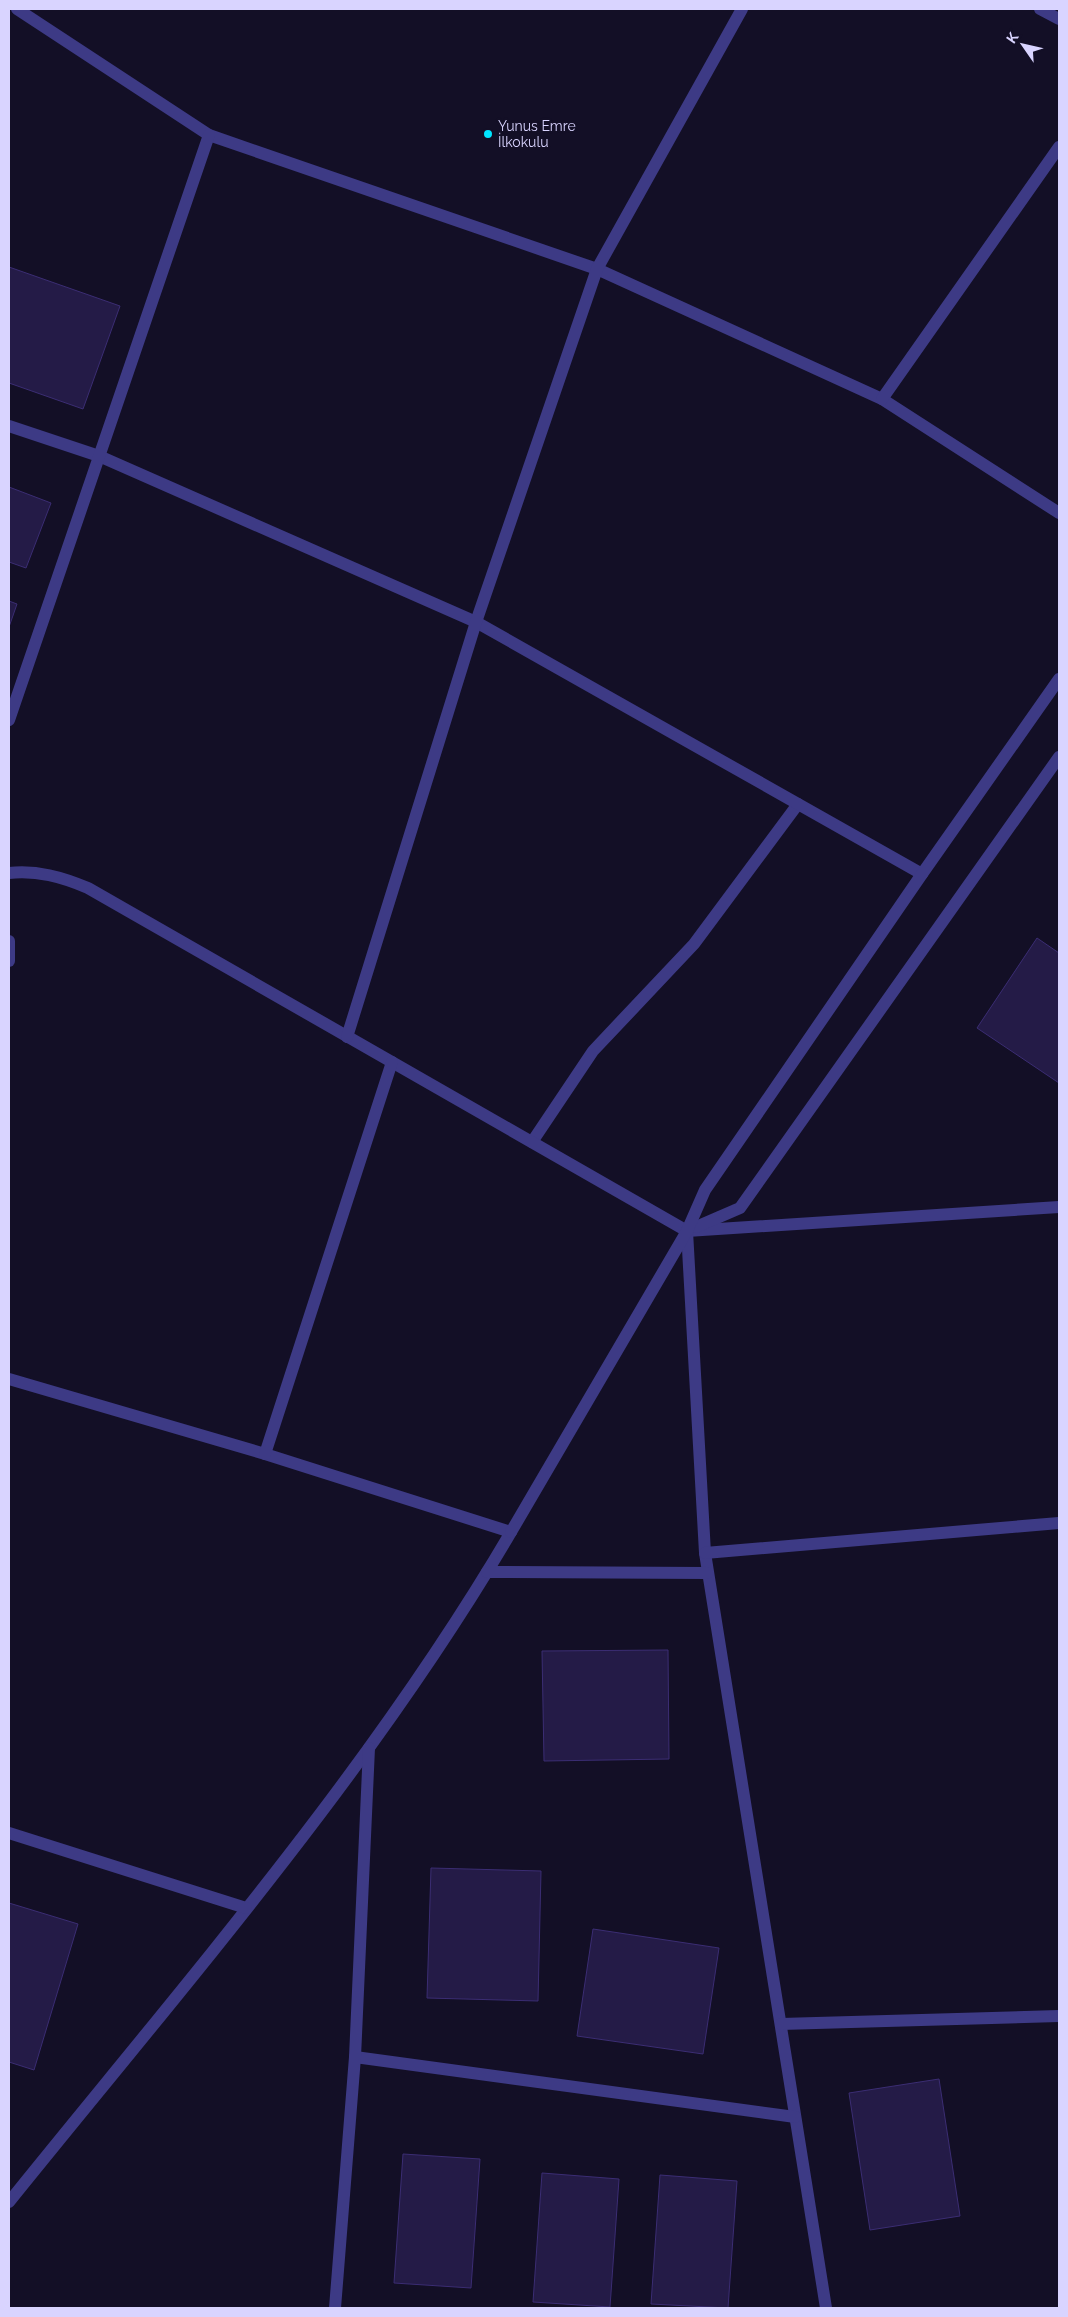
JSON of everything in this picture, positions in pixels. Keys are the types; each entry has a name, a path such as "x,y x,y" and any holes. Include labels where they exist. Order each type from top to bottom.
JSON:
{"street":[{"path":"18,9 210,135 597,269 882,399 1059,513"},
{"path":"347,1037 476,622 597,269 742,9"},
{"path":"1040,9 1059,19"},
{"path":"9,720 210,135"},
{"path":"882,399 1059,147"},
{"path":"9,426 99,456 476,622 922,874"},
{"path":"9,2202 246,1908 369,1748 487,1572 687,1231 705,1190 922,874 1059,680"},
{"path":"687,1231 740,1208 1059,757"},
{"path":"532,1142 593,1051 694,944 798,804"},
{"path":"9,873 41,873 65,878 88,888 687,1231 1059,1207"},
{"path":"9,941 9,961"},
{"path":"265,1454 392,1062"},
{"path":"687,1231 705,1553 826,2308"},
{"path":"9,1379 265,1454 511,1532"},
{"path":"705,1553 1059,1524"},
{"path":"487,1572 708,1573"},
{"path":"335,2308 355,2057 369,1748"},
{"path":"9,1833 246,1908"},
{"path":"781,2024 1059,2016"},
{"path":"355,2057 795,2117"}],"building":[{"path":"9,267 120,306 83,409 9,383"},
{"path":"9,487 51,503 26,568 9,562"},
{"path":"9,601 17,604 9,627"},
{"path":"1037,938 1059,953 1059,1083 977,1028"},
{"path":"668,1650 669,1759 544,1761 542,1651"},
{"path":"431,1868 541,1871 538,2001 427,1998"},
{"path":"9,1903 78,1924 34,2070 9,2062"},
{"path":"593,1929 719,1948 703,2054 577,2036"},
{"path":"939,2079 960,2216 870,2230 849,2093"},
{"path":"403,2154 480,2159 471,2288 394,2283"},
{"path":"542,2173 619,2179 610,2307 533,2302"},
{"path":"660,2175 737,2181 728,2308 651,2304"}],"place":[{"name":"Yunus Emre İlkokulu","path":"488,134"}]}
